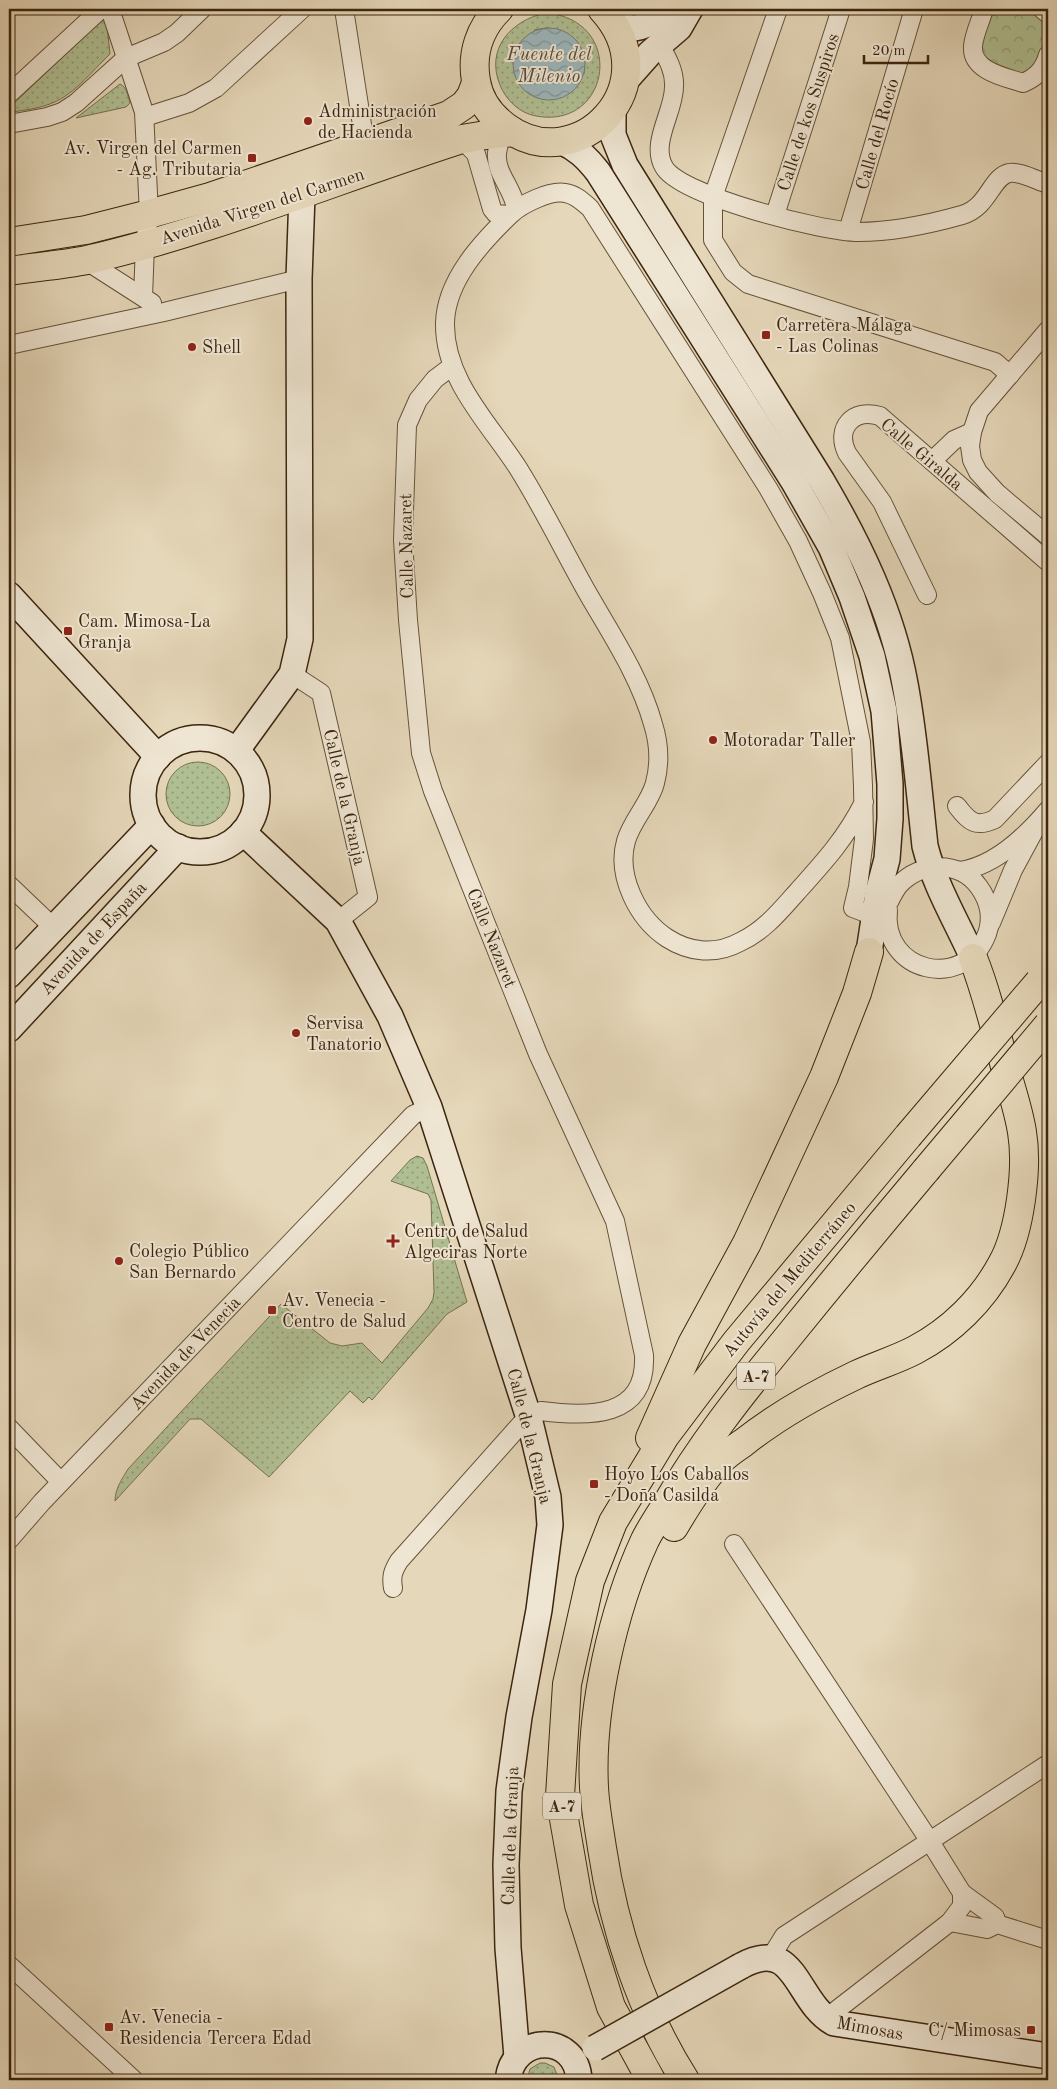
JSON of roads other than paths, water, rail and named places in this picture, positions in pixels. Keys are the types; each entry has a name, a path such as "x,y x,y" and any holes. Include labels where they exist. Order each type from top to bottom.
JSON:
{"main road":[{"path":"499,9 487,22 475,51 476,83 481,98 489,111 508,133 544,142 575,138 590,131 603,122 621,96 626,80 625,48 620,33 607,14"},
{"path":"607,14 626,28 634,29 652,22 666,9"},
{"path":"626,80 637,65 679,28 690,9"},
{"name":"Avenida Virgen del Carmen","path":"9,242 86,230 149,214 210,196 365,144 449,115 464,105 471,96 476,83"},
{"path":"613,109 611,120 612,135 625,165 822,481 851,530 873,578 889,624 905,682 925,846 930,868 973,958 987,997 1022,1132 1025,1166 1022,1198 1003,1263 982,1294 937,1338 912,1352 856,1375 809,1399 763,1427 722,1459 690,1500 655,1562 621,1604"},
{"name":"Avenida Virgen del Carmen","path":"9,271 85,260 145,245 462,139 508,133"},
{"path":"560,141 573,146 584,155 598,172 794,482 831,547 852,597 872,656 884,711 890,784 887,859 877,904 870,952 857,992 824,1077 747,1243 692,1344 613,1522"},
{"path":"237,750 292,674 300,639 299,279 302,194"},
{"path":"9,595 158,757"},
{"path":"196,738 222,742 237,750 249,764 256,781 257,799 253,816 243,832 230,844 213,850 195,852 178,847 164,838 152,825 145,808 144,790 148,772 158,757 171,746 196,738"},
{"name":"Avenida de España","path":"9,976 152,825"},
{"name":"Calle de la Granja","path":"243,832 338,921 390,1016 429,1107 530,1418 548,1497 550,1525 539,1610 519,1717 509,1791 506,1865 508,1948 514,2012 527,2051"},
{"name":"Avenida de España","path":"9,1029 178,847"},
{"name":"Autovía del Mediterráneo","path":"652,2080 611,2007 608,1998 579,1906 560,1796 566,1684 590,1581 613,1522 665,1436 736,1342 1044,976"},
{"name":"Autovía del Mediterráneo","path":"685,2080 656,2030 629,1963 608,1888 594,1786 596,1715 610,1646 621,1604 646,1540 679,1481 707,1439 739,1396 1048,1025"},
{"path":"508,2080 509,2071 527,2051 547,2045 574,2067 594,2048 741,1966 758,1959 771,1957"},
{"name":"Mimosas","path":"771,1957 783,1962 787,1966 811,2004 825,2019 834,2024 1048,2056"}],"street":[{"path":"9,94 101,9"},
{"path":"110,9 144,118 149,214 145,245 143,297"},
{"path":"9,124 47,117 62,112 76,103 126,58 164,42 177,33 202,9"},
{"path":"144,118 189,103 216,88 302,9"},
{"path":"344,9 365,144"},
{"path":"778,9 713,197 713,240 733,272 748,284 995,362 1010,375"},
{"name":"Calle de kos Suspiros","path":"776,215 842,9"},
{"name":"Calle del Rocío","path":"848,231 914,9"},
{"path":"984,9 973,46 974,55 985,69 1023,83 1040,73 1048,54"},
{"path":"660,45 674,73 675,89 659,149 663,166 675,180 713,197 825,228 848,231 899,228 964,214 978,207 988,197 998,179 1008,174 1020,174 1048,184"},
{"path":"508,133 497,154 497,162 513,194 513,212"},
{"path":"462,139 476,154 492,209 496,214 513,212"},
{"path":"488,192 496,187 508,186"},
{"path":"864,802 852,826 836,850 772,919 760,931 741,942 721,950 690,949 671,940 649,922 625,881 623,861 626,841 655,785 658,755 654,725 626,661 518,469 451,367 446,344 445,320 451,296 461,273 513,212 534,199 564,192 578,198 590,208 768,488 798,541 822,592 840,638 861,742 864,802 864,840 877,904 898,951 911,962 927,968 943,969 959,965 973,958 984,942 1013,870 1044,815"},
{"path":"85,260 164,312"},
{"path":"9,345 164,312 299,279"},
{"path":"1048,330 979,412 972,432 970,446 972,460 978,472 997,493 1048,536"},
{"name":"Calle Nazaret","path":"451,367 435,379 418,400 407,425 403,540 408,620 421,753 433,790 538,1054 615,1222 644,1355 645,1370 641,1383 632,1398 622,1406 598,1413 567,1414 541,1411 530,1418"},
{"name":"Calle Giralda","path":"927,595 882,502 847,453 842,437 844,429 856,417 864,414 880,416 1048,562"},
{"path":"932,461 954,440 972,432"},
{"name":"Calle de la Granja","path":"292,674 321,693 368,897 338,921"},
{"path":"957,806 977,824 985,824 995,819 1048,763"},
{"path":"864,840 890,784"},
{"path":"960,871 978,868 992,860 1044,815"},
{"path":"877,904 912,875 930,868 942,866 960,871 977,884 986,897 990,912 989,927"},
{"path":"9,885 53,928"},
{"name":"Avenida de Venecia","path":"9,1540 62,1482 413,1115 429,1107"},
{"path":"393,1588 391,1578 399,1561 521,1424 530,1418"},
{"path":"9,1428 62,1482"},
{"path":"734,1544 929,1840 962,1900 995,1917 997,1924"},
{"path":"771,1957 784,1936 1048,1764"},
{"path":"825,2019 950,1922 962,1900"},
{"path":"950,1922 987,1929 997,1924 1048,1940"},
{"path":"9,1965 134,2080"}],"water":[{"name":"Fuente del Milenio","path":"542,28 556,28 575,38 585,57 585,71 575,90 556,100 542,100 523,90 513,71 513,57 523,38"}],"place":[{"name":"Administración de Hacienda","path":"308,121"},
{"name":"Av. Virgen del Carmen - Ag. Tributaria","path":"252,158"},
{"name":"Carretera Málaga - Las Colinas","path":"766,335"},
{"name":"Shell","path":"192,347"},
{"name":"Cam. Mimosa-La Granja","path":"68,631"},
{"name":"Motoradar Taller","path":"713,740"},
{"name":"Servisa Tanatorio","path":"296,1033"},
{"name":"Centro de Salud Algeciras Norte","path":"393,1241"},
{"name":"Colegio Público San Bernardo","path":"119,1261"},
{"name":"Av. Venecia - Centro de Salud","path":"272,1310"},
{"name":"Hoyo Los Caballos - Doña Casilda","path":"594,1484"},
{"name":"Av. Venecia - Residencia Tercera Edad","path":"109,2027"},
{"name":"C/ Mimosas","path":"1031,2030"}]}
